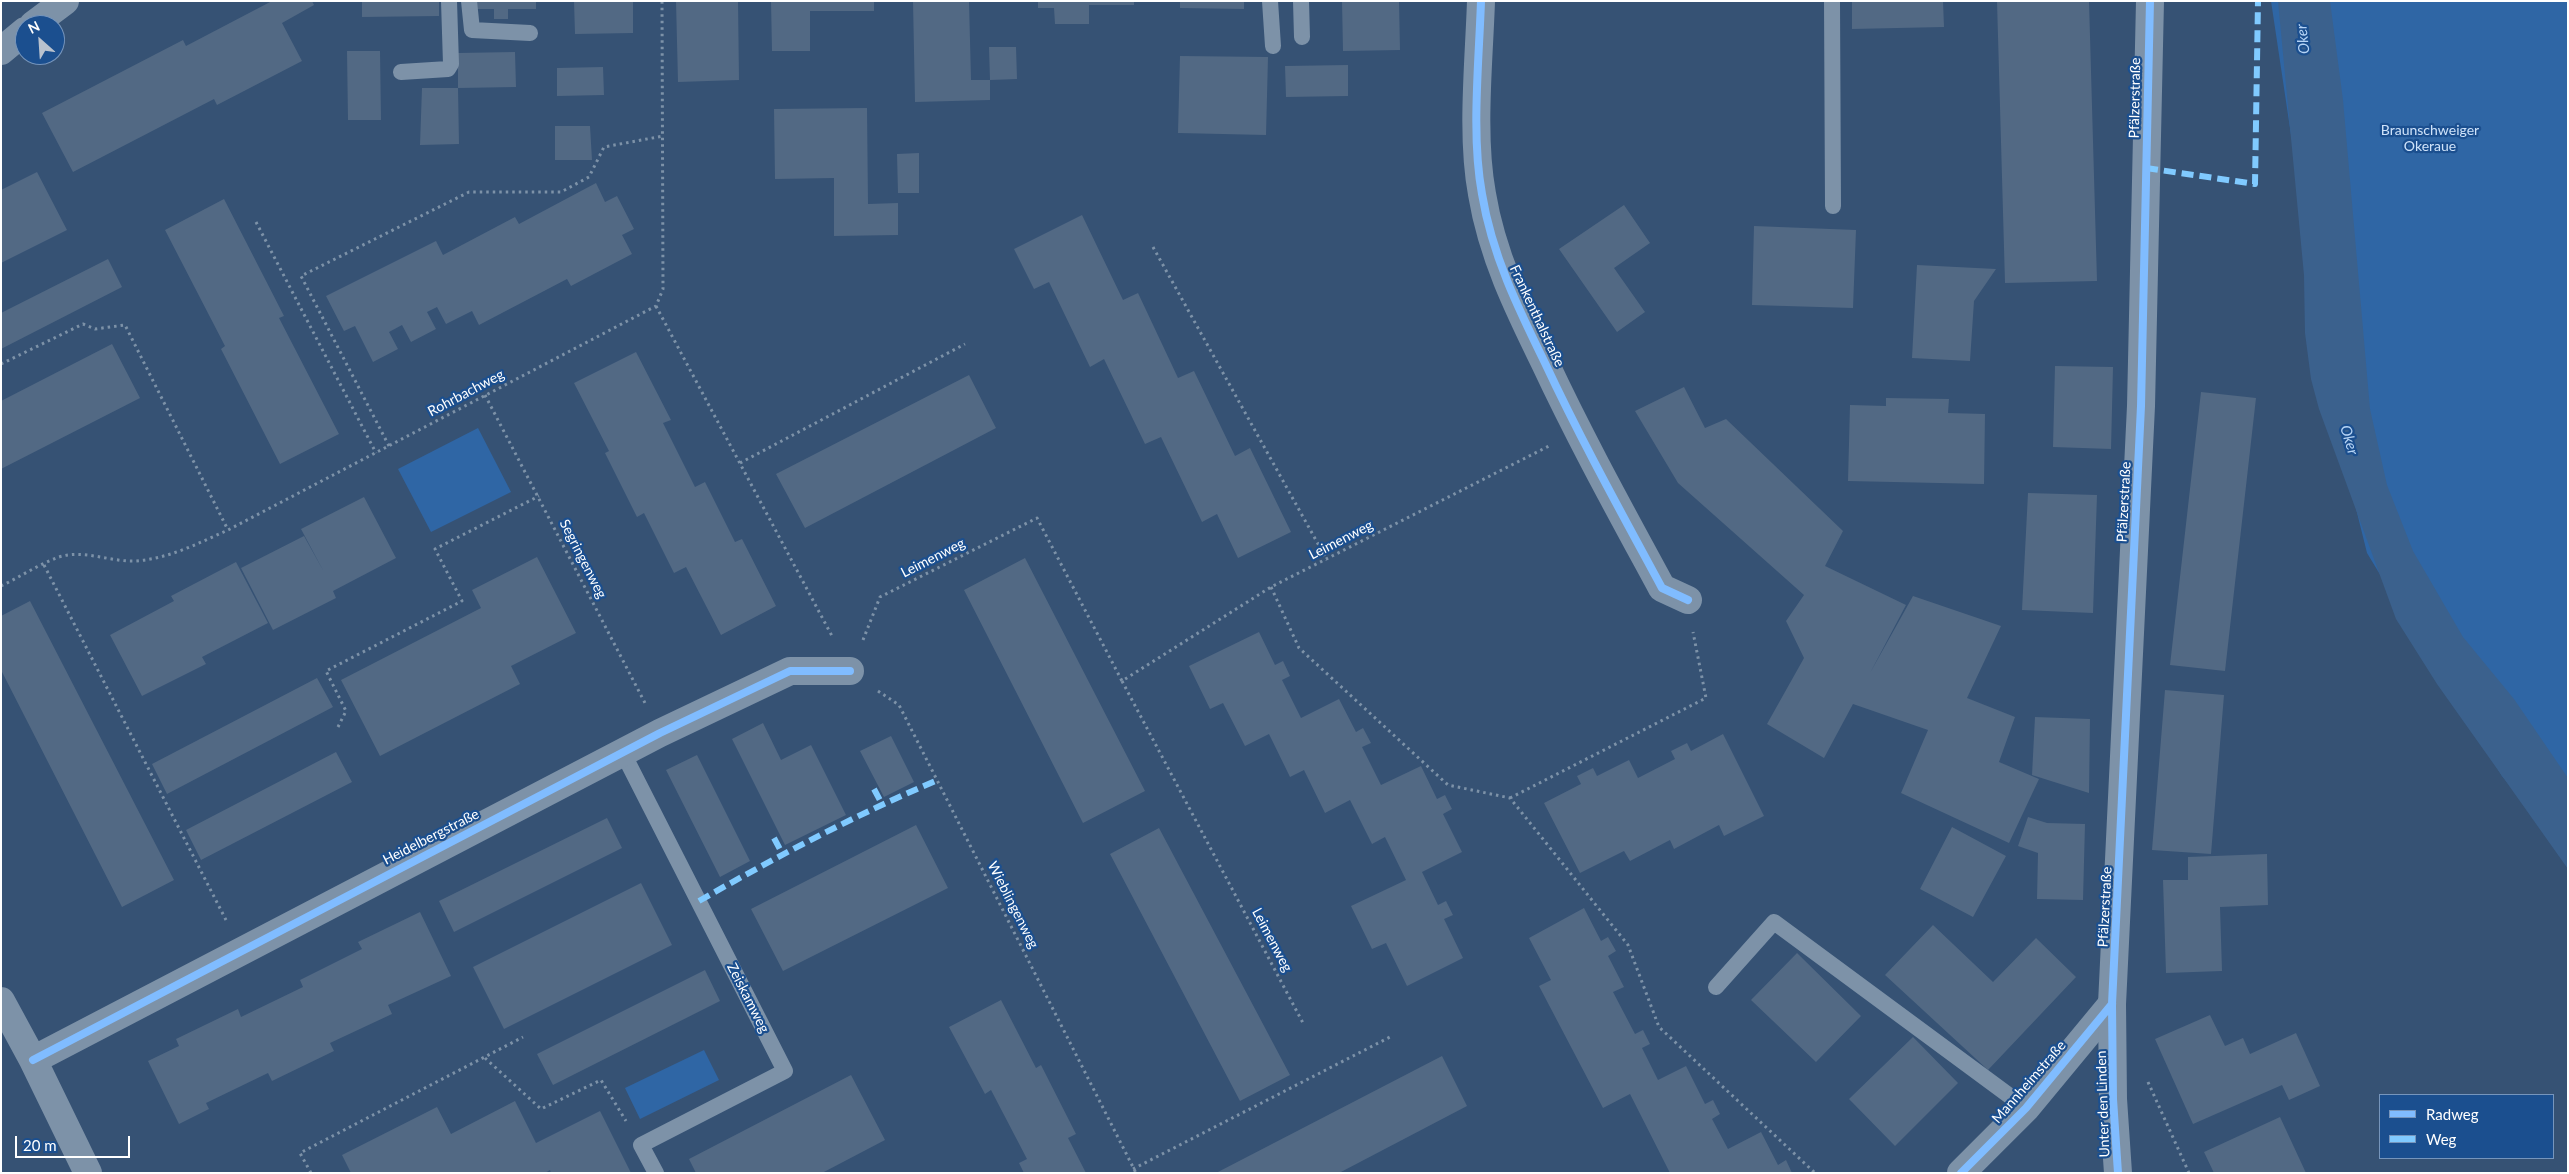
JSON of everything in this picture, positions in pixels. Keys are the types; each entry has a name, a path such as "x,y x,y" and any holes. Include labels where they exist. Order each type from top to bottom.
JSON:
{"street":[{"path":"47,15 65,1"},
{"name":"Frankenthalstraße","path":"1480,1 1478,150 1482,193 1492,244 1508,287 1578,432 1662,588 1688,600"},
{"name":"Pfälzerstraße","path":"2112,1004 2141,406 2150,1"},
{"path":"1,51 15,40"},
{"name":"Heidelbergstraße","path":"33,1060 660,733 790,671 850,671"},
{"path":"1,1001 33,1060 88,1173"},
{"name":"Mannheimstraße","path":"1961,1173 2026,1108 2112,1004"},
{"name":"Unter den Linden","path":"2112,1004 2113,1099 2118,1173"}],"lane":[{"path":"401,72 448,69 451,64 449,1"},
{"path":"469,1 472,30 530,33"},
{"path":"1270,1 1273,46"},
{"path":"1301,1 1302,37"},
{"path":"1832,1 1833,206"},
{"name":"Zeiskamweg","path":"623,753 785,1071 641,1145"},
{"path":"1716,987 1774,922 2026,1108"},
{"path":"641,1145 656,1173"}],"path":[{"path":"662,1 662,289 656,306 850,671"},
{"path":"389,446 301,276 468,192 561,192 589,178 604,147 663,136"},
{"path":"256,222 376,453"},
{"path":"1153,247 1328,560"},
{"path":"1,364 83,324 95,330 125,325 228,530"},
{"path":"740,463 965,344"},
{"path":"338,727 346,711 326,671 462,602 435,549 539,496"},
{"path":"44,564 242,950"},
{"path":"1271,587 1300,648 1448,785 1510,798 1706,698 1688,600"},
{"path":"1510,798 1628,945 1659,1027 1815,1173"},
{"path":"310,1173 300,1153 523,1037"},
{"path":"484,1058 541,1109 601,1080 641,1145"},
{"path":"2145,1075 2189,1173"}],"green space":[{"name":"Braunschweiger Okeraue","path":"2271,1 2568,1 2568,852 2502,776 2367,553 2333,416"},
{"path":"478,428 511,492 431,532 398,469"},
{"path":"704,1050 719,1080 640,1119 625,1088"}],"water":[{"name":"Oker","path":"2278,1 2330,1 2343,100 2370,409 2387,485 2413,551 2463,637 2514,699 2568,778 2568,869 2437,684 2396,619 2319,409 2311,379 2305,333 2304,275"}],"building":[{"path":"272,1 312,1 314,5 282,23 302,61 217,105 214,99 73,172 42,113 183,40 186,46"},
{"path":"362,1 439,1 439,16 362,17"},
{"path":"476,1 536,1 536,9 508,9 508,19 494,19 494,9 476,9"},
{"path":"574,1 633,1 633,33 575,34"},
{"path":"676,1 738,1 739,80 678,82"},
{"path":"771,1 874,1 874,11 810,11 810,51 772,51"},
{"path":"913,1 969,1 971,80 990,80 990,100 915,102"},
{"path":"1038,1 1134,1 1134,5 1089,5 1089,24 1055,24 1054,8 1038,8"},
{"path":"1180,1 1244,1 1244,9 1180,8"},
{"path":"1342,1 1399,1 1400,50 1343,51"},
{"path":"1852,1 1943,1 1944,27 1852,29"},
{"path":"1997,1 2089,1 2097,281 2005,283"},
{"path":"989,47 1016,47 1017,79 990,80"},
{"path":"347,51 380,51 381,120 348,120"},
{"path":"515,52 516,87 458,88 458,53"},
{"path":"1180,56 1268,57 1266,135 1178,133"},
{"path":"1348,65 1348,96 1286,97 1285,66"},
{"path":"603,67 604,95 557,96 557,68"},
{"path":"422,88 458,88 459,144 420,145"},
{"path":"867,108 868,204 898,203 898,235 834,236 834,178 775,179 774,109"},
{"path":"555,126 590,126 592,160 555,160"},
{"path":"919,153 919,193 898,193 897,154"},
{"path":"37,172 67,230 1,263 1,190"},
{"path":"596,183 605,202 617,196 634,229 622,235 632,254 571,286 567,279 479,325 472,311 446,324 437,307 427,312 436,329 411,342 402,325 389,332 398,349 373,362 355,326 344,331 326,296 436,241 443,255 515,217 519,224"},
{"path":"224,199 284,316 279,318 339,434 280,464 221,349 225,346 165,230"},
{"path":"1624,205 1650,243 1614,268 1645,312 1617,332 1559,249"},
{"path":"1082,215 1123,300 1138,293 1178,378 1194,371 1235,456 1250,448 1291,532 1238,558 1217,514 1202,522 1161,437 1145,444 1104,359 1090,367 1049,282 1034,289 1014,249"},
{"path":"1754,226 1856,230 1853,308 1752,305"},
{"path":"108,259 122,287 1,349 1,313"},
{"path":"1917,265 1996,269 1974,301 1970,361 1912,358"},
{"path":"112,344 140,398 1,469 1,401"},
{"path":"636,352 671,420 663,423 695,487 705,482 735,542 742,539 776,606 721,635 686,567 674,573 644,513 637,517 605,453 609,451 574,383"},
{"path":"2055,366 2113,367 2111,449 2053,447"},
{"path":"969,375 996,428 805,528 776,474"},
{"path":"1684,387 1705,428 1726,419 1843,531 1825,566 1906,605 1870,673 1913,596 2001,626 1967,698 2015,717 1999,762 2039,779 2009,843 1901,793 1928,730 1853,704 1824,758 1767,724 1804,658 1786,621 1804,595 1678,483 1635,411"},
{"path":"2201,392 2256,398 2225,671 2170,665"},
{"path":"1886,398 1949,399 1948,413 1985,414 1984,484 1848,481 1850,405 1886,406"},
{"path":"2028,493 2097,495 2093,613 2022,610"},
{"path":"364,497 396,558 333,591 336,598 273,630 241,568 304,536 324,572 301,529"},
{"path":"537,557 576,633 511,666 520,684 380,756 341,680 481,608 472,590"},
{"path":"1025,558 1145,791 1083,823 964,590"},
{"path":"236,562 268,623 202,657 206,664 142,696 110,635 174,601 171,596"},
{"path":"30,601 174,880 122,907 1,670 1,616"},
{"path":"1259,632 1275,665 1283,661 1290,676 1282,680 1301,718 1339,699 1356,732 1363,728 1371,743 1362,747 1381,785 1421,766 1437,799 1445,795 1452,809 1443,814 1462,852 1422,872 1438,905 1446,901 1453,915 1444,919 1463,958 1407,986 1386,943 1372,949 1351,906 1406,880 1385,837 1372,844 1350,800 1325,813 1304,770 1290,777 1269,734 1245,746 1223,703 1210,709 1189,666"},
{"path":"317,678 333,707 167,794 152,764"},
{"path":"2165,690 2224,695 2211,854 2152,850"},
{"path":"2035,717 2090,719 2089,793 2032,775"},
{"path":"763,723 781,760 811,745 846,815 785,845 732,739"},
{"path":"1723,734 1764,816 1724,836 1719,825 1674,849 1670,840 1630,861 1624,851 1580,873 1544,803 1581,784 1577,776 1593,768 1597,776 1629,760 1638,778 1675,759 1671,751 1687,743 1691,751"},
{"path":"891,736 914,782 884,797 860,751"},
{"path":"336,752 352,782 201,860 186,830"},
{"path":"697,755 750,861 720,877 666,770"},
{"path":"2028,817 2047,823 2085,824 2083,900 2037,899 2038,853 2018,846"},
{"path":"607,818 622,848 454,932 439,901"},
{"path":"916,825 948,888 783,971 751,909"},
{"path":"1952,827 2006,856 1973,917 1920,889"},
{"path":"1159,828 1290,1075 1240,1101 1110,854"},
{"path":"2267,854 2268,905 2220,907 2222,971 2166,973 2163,880 2188,880 2188,857"},
{"path":"641,883 672,945 504,1029 473,967"},
{"path":"1584,908 1601,941 1608,937 1616,951 1608,956 1624,987 1613,992 1635,1034 1643,1030 1650,1044 1642,1048 1658,1080 1686,1066 1705,1104 1713,1100 1720,1114 1712,1119 1728,1149 1761,1132 1778,1165 1786,1160 1792,1173 1670,1173 1630,1094 1603,1108 1539,986 1551,980 1529,938"},
{"path":"420,912 451,976 388,1005 392,1014 330,1043 334,1051 272,1081 268,1073 206,1103 209,1109 179,1124 148,1061 179,1046 176,1039 238,1009 241,1017 303,987 300,980 362,949 358,942"},
{"path":"1933,925 1993,982 2036,938 2076,977 1988,1070 1885,975"},
{"path":"1797,953 1861,1016 1816,1062 1751,1000"},
{"path":"705,970 720,1001 553,1085 537,1054"},
{"path":"1001,1000 1036,1068 1041,1065 1076,1134 1068,1138 1086,1173 1024,1173 1019,1163 1027,1159 991,1090 985,1094 949,1027"},
{"path":"2210,1015 2225,1046 2243,1038 2250,1054 2296,1033 2320,1086 2289,1100 2282,1085 2193,1124 2155,1039"},
{"path":"1913,1037 1958,1083 1895,1146 1849,1099"},
{"path":"1442,1056 1467,1106 1339,1173 1216,1173"},
{"path":"851,1075 885,1140 822,1173 696,1173 689,1159"},
{"path":"515,1101 536,1143 600,1111 631,1173 551,1173 550,1170 545,1173 351,1173 342,1155 437,1107 451,1134"},
{"path":"2280,1117 2306,1173 2214,1173 2204,1152"}],"marked path":[{"path":"2146,168 2255,184 2258,1"},
{"path":"699,901 816,837 876,807 938,780"},
{"path":"874,789 882,804"},
{"path":"774,838 782,853"}],"cycle path":[{"path":"1481,1 1476,123 1477,148 1486,217 1499,260 1525,322 1573,420 1662,588 1688,600"},
{"path":"2118,1173 2113,1099 2112,1004 2141,406 2150,1"},
{"path":"33,1060 660,733 790,671 850,671"},
{"path":"1961,1173 2026,1108 2112,1004"}]}
